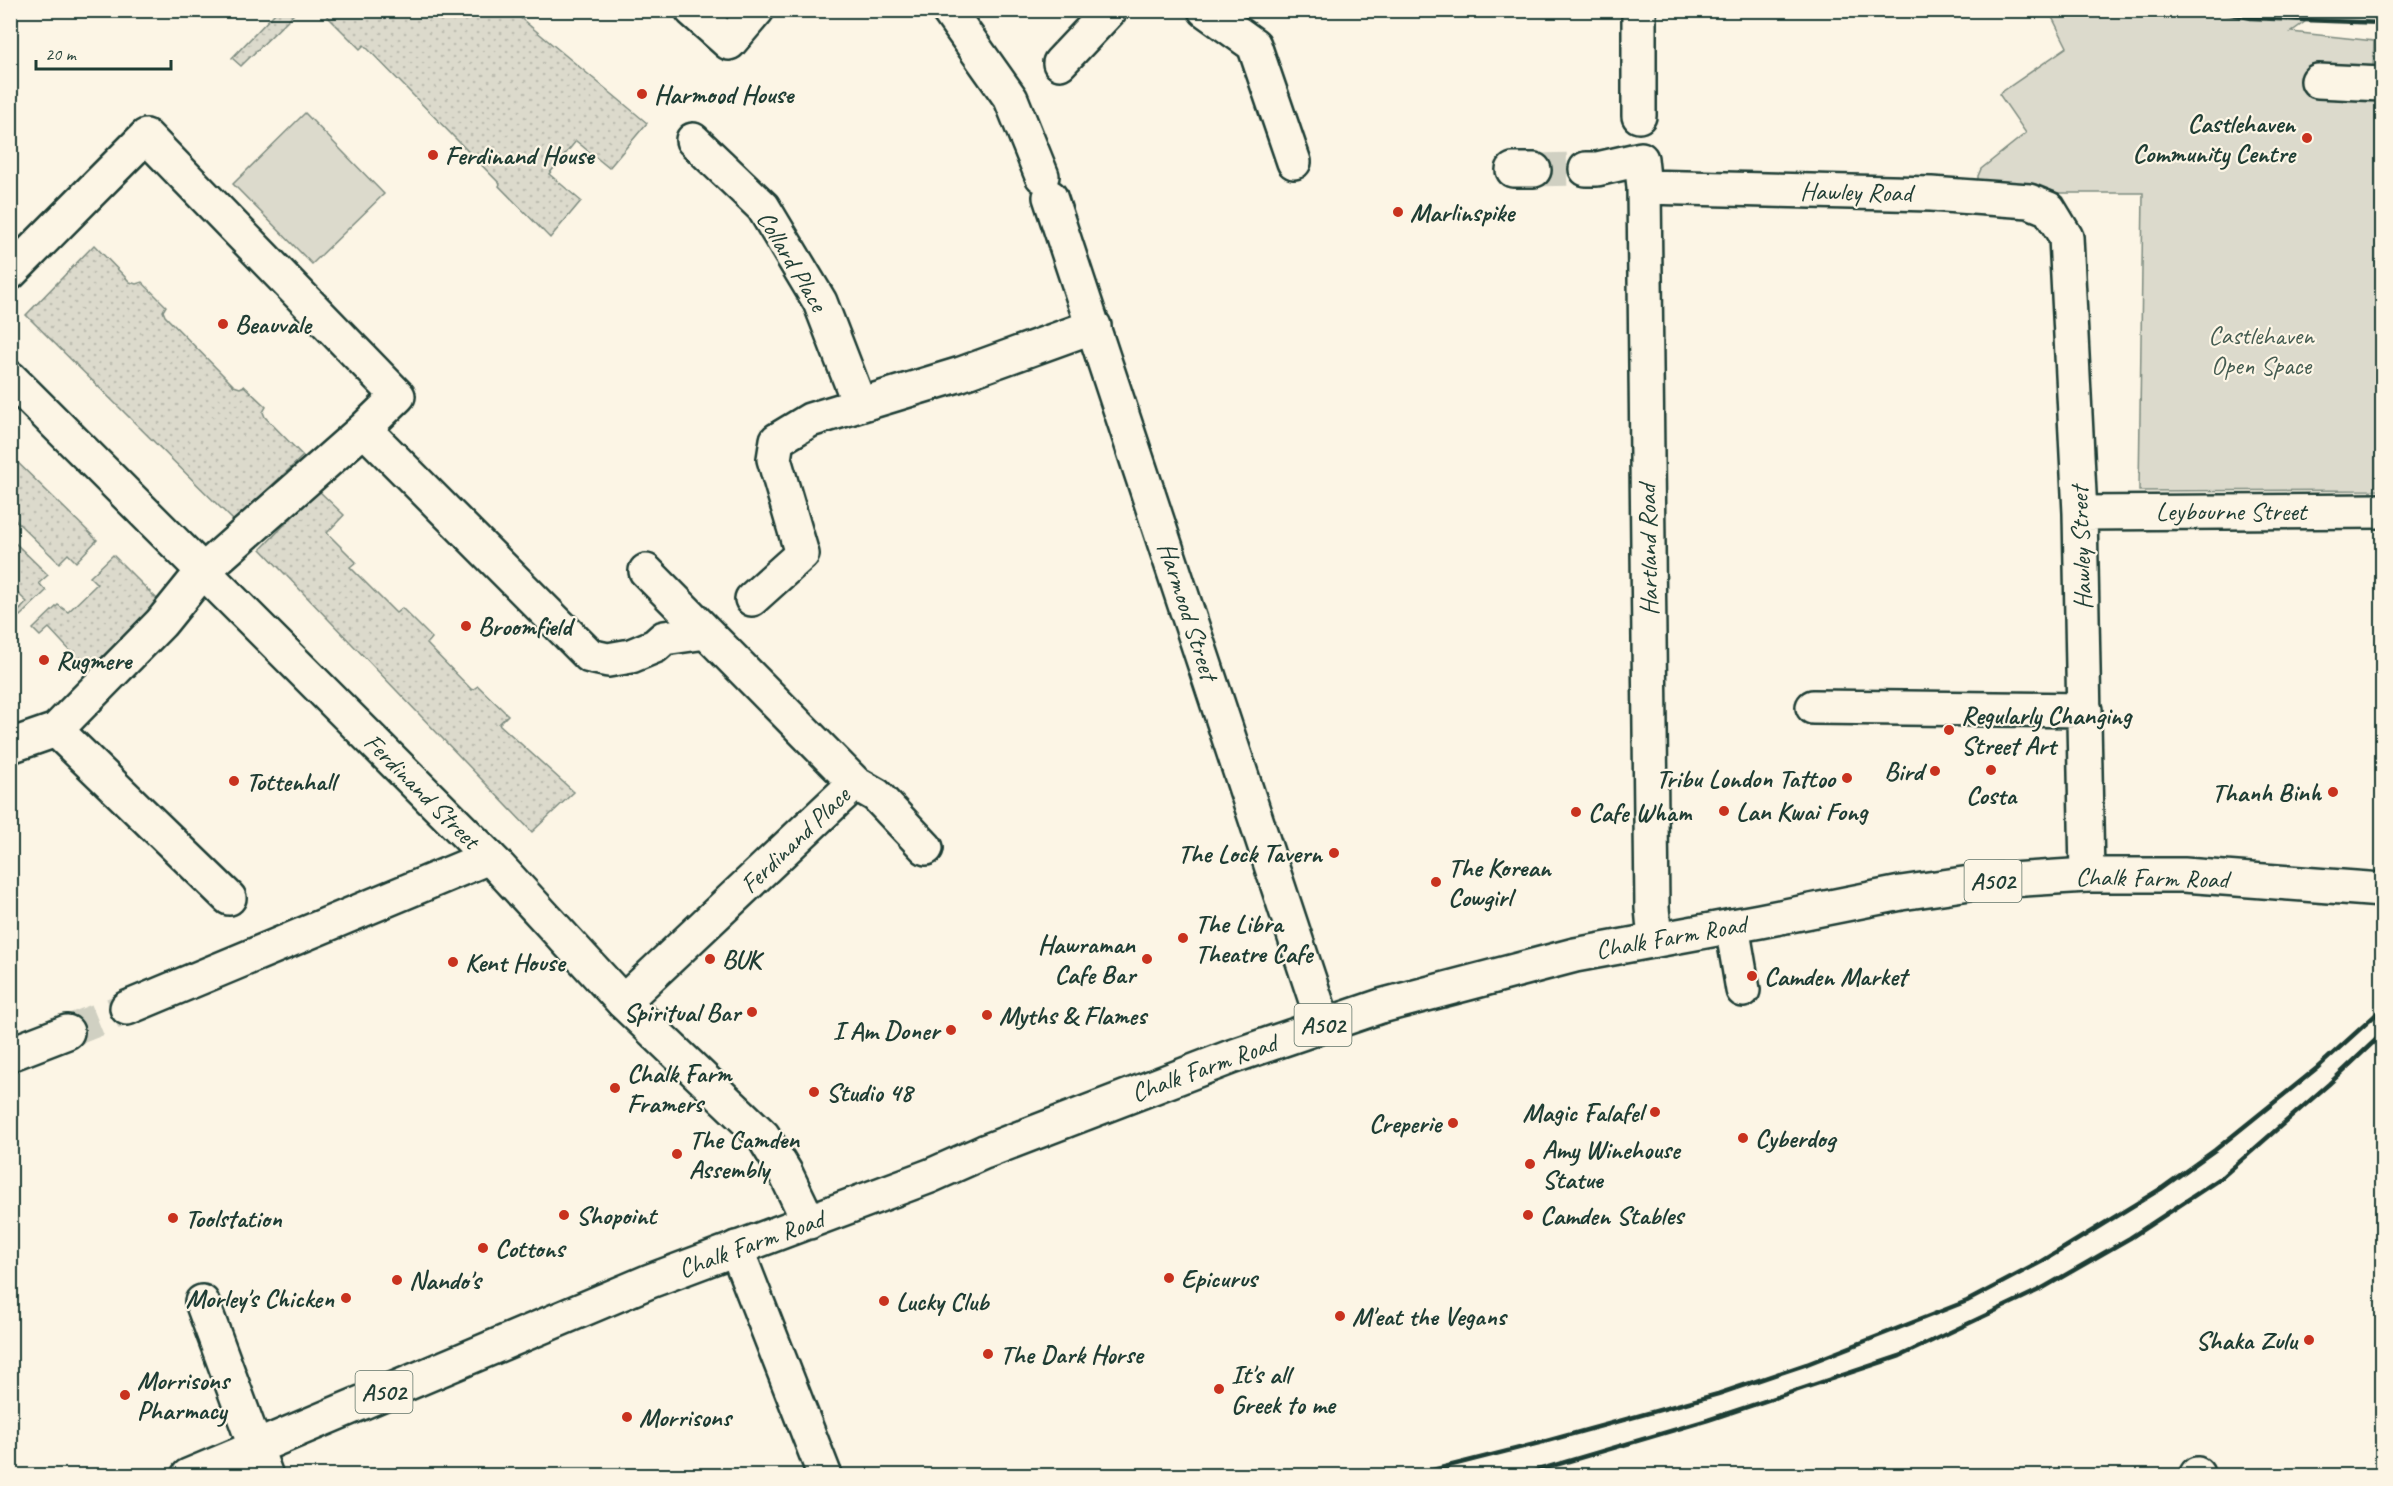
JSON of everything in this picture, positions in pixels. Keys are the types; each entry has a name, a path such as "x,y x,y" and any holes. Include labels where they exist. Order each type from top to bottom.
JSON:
{"street":[{"path":"692,10 729,43 757,10"},
{"name":"Harmood Street","path":"948,10 1011,99 1046,186 1324,1025"},
{"path":"1060,63 1110,10"},
{"path":"1204,10 1254,45 1294,162"},
{"path":"1639,116 1640,10"},
{"path":"2318,81 2382,84"},
{"path":"10,273 146,136 398,396 364,429 203,571 161,623 56,730 14,740"},
{"name":"Collard Place","path":"693,140 763,207 820,302 859,404"},
{"name":"Hawley Road","path":"1586,169 2030,201 2049,208 2059,223"},
{"name":"Hartland Road","path":"1643,173 1652,908 1655,940"},
{"name":"Hawley Street","path":"2059,223 2066,237 2080,513 2087,875"},
{"path":"752,599 802,554 774,459 777,440 810,420 961,374 1094,326"},
{"name":"Ferdinand Street","path":"10,378 489,857 624,1002 763,1136 785,1172 809,1222"},
{"path":"364,429 590,656 608,660 631,656 655,646 664,638 706,632"},
{"name":"Leybourne Street","path":"2080,513 2382,511"},
{"name":"Ferdinand Place","path":"624,1002 855,783 646,571"},
{"path":"1813,707 2085,710"},
{"path":"56,730 229,897"},
{"path":"855,783 876,795 926,848"},
{"path":"127,1008 489,857"},
{"name":"Chalk Farm Road","path":"188,1476 261,1461 650,1281 809,1222 1121,1099 1381,1006 1544,963 1901,892 1977,882 2087,875 2184,875 2382,890"},
{"path":"1732,926 1743,990"},
{"path":"10,1054 67,1032"},
{"path":"736,1248 825,1476"},
{"path":"202,1302 261,1461"}],"green space":[{"path":"278,10 297,11 241,66 232,58"},
{"path":"322,11 512,11 647,123 609,168 576,141 549,174 581,201 550,238 364,45 360,49"},
{"name":"Castlehaven Open Space","path":"2049,11 2320,11 2291,32 2374,41 2373,69 2382,70 2382,490 2139,491 2143,193 2038,193 1978,185 1981,169 2026,133 1999,94 2067,47"},
{"path":"305,113 384,194 312,264 233,184"},
{"path":"94,245 130,282 136,284 142,282 166,306 163,311 165,316 234,386 240,388 244,386 266,407 263,412 265,417 303,456 234,521 26,315"},
{"path":"10,455 97,540 76,562 68,554 59,563 11,516"},
{"path":"318,490 344,515 327,533 356,562 350,567 396,613 402,608 432,638 427,644 472,690 478,686 508,715 499,724 574,792 532,832 261,549"},
{"path":"10,538 48,575 39,583 46,591 20,616 17,613 27,602 11,587"},
{"path":"113,555 160,602 88,670 49,628 40,636 33,629 58,605 68,612 97,584 90,577"}],"tunnel":[{"path":"1534,170 1586,169"},
{"path":"67,1032 127,1008"}],"railway":[{"path":"2212,10 2251,18 2382,23"},
{"path":"1409,1476 1718,1394 1807,1364 1967,1301 2041,1262 2162,1188 2215,1150 2317,1068 2382,1009"},
{"path":"1518,1476 1708,1420 1900,1356 2041,1289 2130,1238 2221,1178 2329,1084 2382,1034"}],"place":[{"name":"Harmood House","path":"642,94"},
{"name":"Castlehaven Community Centre","path":"2307,138"},
{"name":"Ferdinand House","path":"433,155"},
{"name":"Marlinspike","path":"1398,212"},
{"name":"Beauvale","path":"223,324"},
{"name":"Broomfield","path":"466,626"},
{"name":"Rugmere","path":"44,660"},
{"name":"Regularly Changing Street Art","path":"1949,730"},
{"name":"Costa","path":"1991,770"},
{"name":"Bird","path":"1935,771"},
{"name":"Tribu London Tattoo","path":"1847,778"},
{"name":"Tottenhall","path":"234,781"},
{"name":"Thanh Binh","path":"2333,792"},
{"name":"Lan Kwai Fong","path":"1724,811"},
{"name":"Cafe Wham","path":"1576,812"},
{"name":"The Lock Tavern","path":"1334,853"},
{"name":"The Korean Cowgirl","path":"1436,882"},
{"name":"The Libra Theatre Cafe","path":"1183,938"},
{"name":"BUK","path":"710,959"},
{"name":"Hawraman Cafe Bar","path":"1147,959"},
{"name":"Kent House","path":"453,962"},
{"name":"Camden Market","path":"1752,976"},
{"name":"Spiritual Bar","path":"752,1012"},
{"name":"Myths & Flames","path":"987,1015"},
{"name":"I Am Doner","path":"951,1030"},
{"name":"Chalk Farm Framers","path":"615,1088"},
{"name":"Studio 48","path":"814,1092"},
{"name":"Magic Falafel","path":"1655,1112"},
{"name":"Creperie","path":"1453,1123"},
{"name":"Cyberdog","path":"1743,1138"},
{"name":"The Camden Assembly","path":"677,1154"},
{"name":"Amy Winehouse Statue","path":"1530,1164"},
{"name":"Shopoint","path":"564,1215"},
{"name":"Camden Stables","path":"1528,1215"},
{"name":"Toolstation","path":"173,1218"},
{"name":"Cottons","path":"483,1248"},
{"name":"Epicurus","path":"1169,1278"},
{"name":"Nando's","path":"397,1280"},
{"name":"Morley's Chicken","path":"346,1298"},
{"name":"Lucky Club","path":"884,1301"},
{"name":"M'eat the Vegans","path":"1340,1316"},
{"name":"Shaka Zulu","path":"2309,1340"},
{"name":"The Dark Horse","path":"988,1354"},
{"name":"It's all Greek to me","path":"1219,1389"},
{"name":"Morrisons Pharmacy","path":"125,1395"},
{"name":"Morrisons","path":"627,1417"}]}
